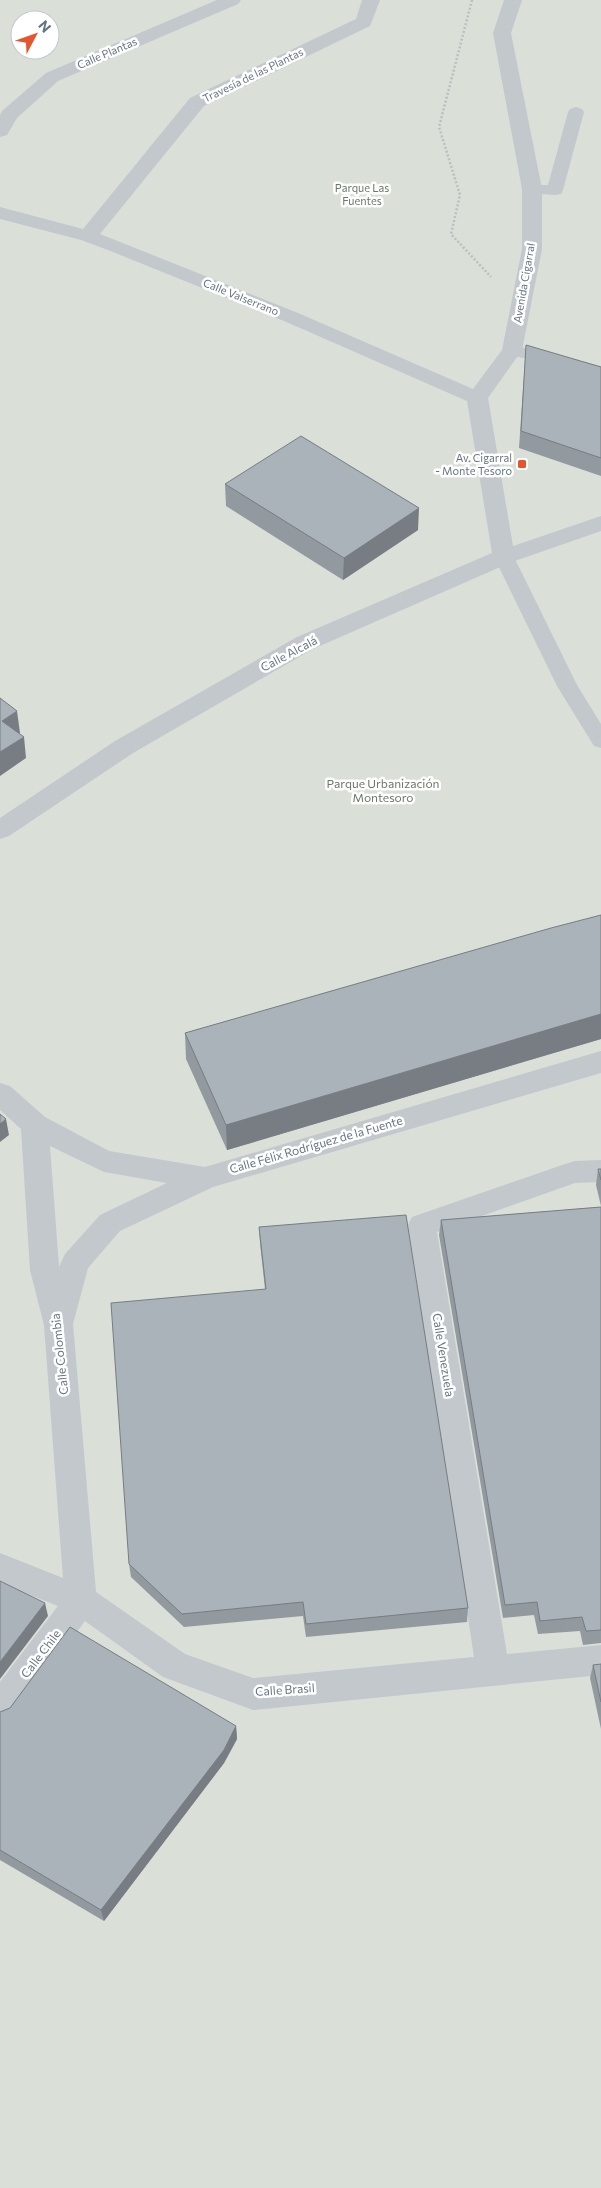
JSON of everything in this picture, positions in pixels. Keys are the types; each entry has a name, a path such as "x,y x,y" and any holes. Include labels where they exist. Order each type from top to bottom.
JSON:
{"street":[{"name":"Calle Plantas","path":"0,131 9,115 52,77 232,0"},
{"name":"Travesía de las Plantas","path":"88,236 197,102 364,22 371,0"},
{"name":"Avenida Cigarral","path":"477,398 512,350 532,248 532,189 502,33 513,0"},
{"name":"Calle Valserrano","path":"0,213 88,236 291,317 477,398"},
{"path":"477,398 504,557"},
{"name":"Calle Alcalá","path":"0,830 124,747 306,643 504,557 601,523"},
{"name":"Calle Félix Rodríguez de la Fuente","path":"35,1125 104,1161 205,1178 601,1062"},
{"path":"0,1094 35,1125"},
{"name":"Calle Colombia","path":"35,1125 45,1270 59,1325 82,1600"},
{"name":"Calle Venezuela","path":"492,1671 422,1225 575,1172 601,1171"},
{"path":"59,1325 75,1263 110,1223 205,1178"},
{"name":"Calle Brasil","path":"0,1568 82,1600 175,1666 253,1694 601,1660"},
{"name":"Calle Chile","path":"0,1709 82,1600"}],"lane":[{"path":"532,189 555,190 576,112"},
{"path":"512,350 601,371"},
{"path":"504,557 567,686 601,741"}],"path":[{"path":"472,0 439,128 460,195 450,234 493,279"}],"green space":[{"path":"0,0 601,0 601,2188 0,2188"}],"building":[{"path":"526,345 601,367 601,458 521,431"},
{"path":"301,436 419,508 344,558 225,484"},
{"path":"0,698 17,711 2,721 24,737 0,752"},
{"path":"601,915 601,1014 226,1125 185,1033 551,928"},
{"path":"0,1114 6,1119 0,1124"},
{"path":"598,1169 601,1169 601,1180"},
{"path":"601,1207 601,1630 586,1631 582,1617 540,1621 537,1602 505,1605 441,1220"},
{"path":"406,1215 468,1608 306,1624 303,1602 182,1614 129,1564 111,1303 266,1289 259,1227"},
{"path":"0,1581 45,1603 0,1662"},
{"path":"70,1627 236,1726 224,1750 101,1910 0,1850 0,1712 10,1708"},
{"path":"601,1664 601,1702 593,1665"}],"place":[{"name":"Av. Cigarral - Monte Tesoro","path":"522,464"}],"park label":[{"name":"Parque Las Fuentes","path":"362,194"},
{"name":"Parque Urbanización Montesoro","path":"383,791"}]}
